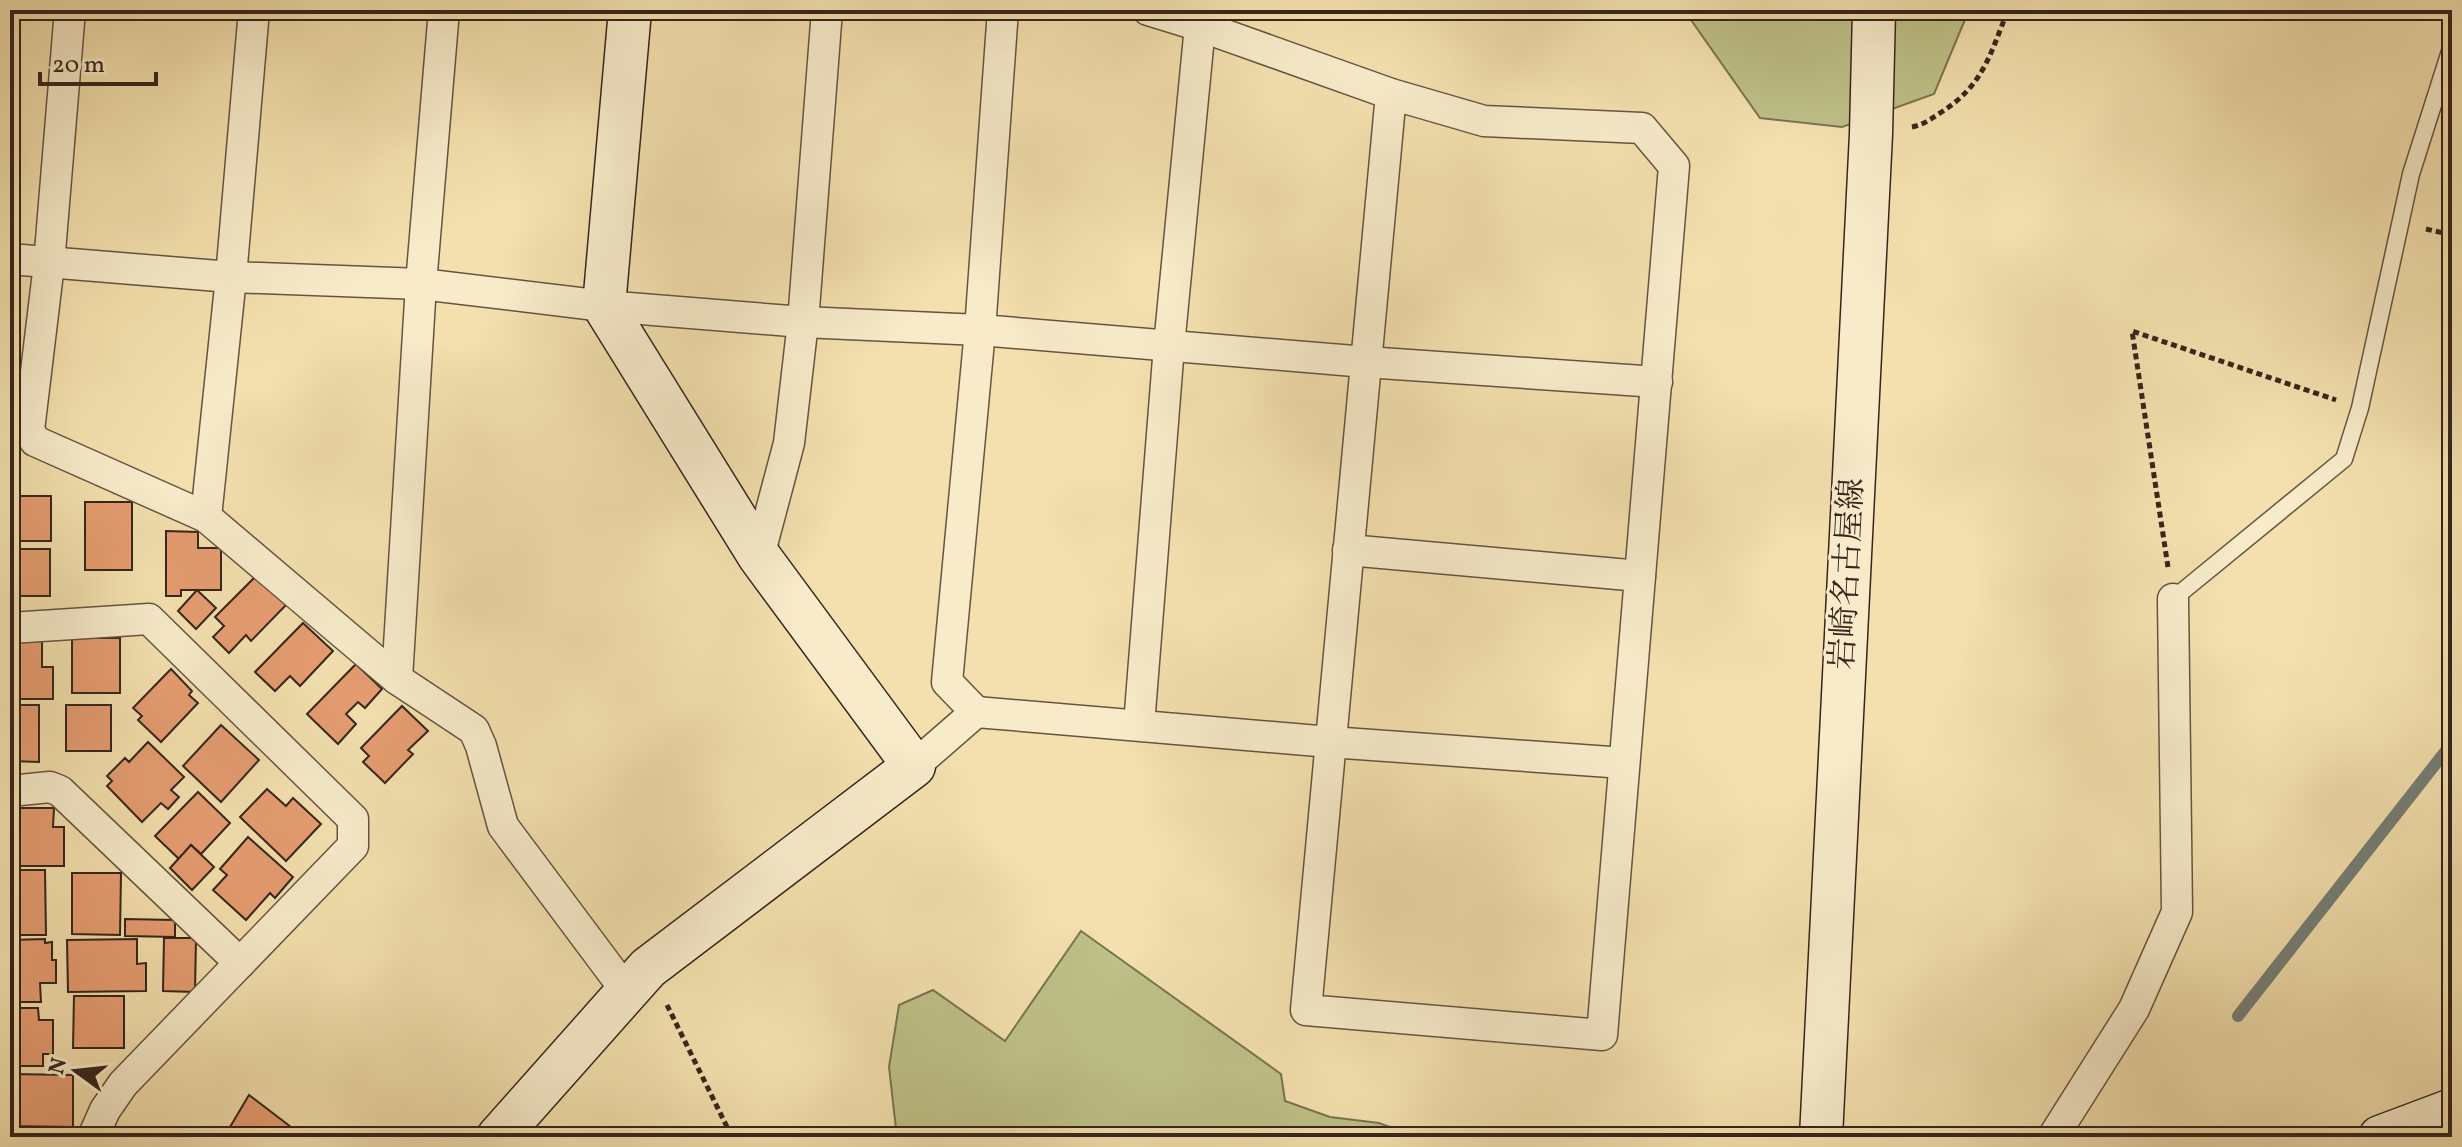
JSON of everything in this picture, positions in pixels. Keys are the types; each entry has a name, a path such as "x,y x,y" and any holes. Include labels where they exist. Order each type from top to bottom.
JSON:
{"street":[{"path":"70,10 49,264 29,430 35,441 206,517 397,679 474,730 503,826 638,980"},
{"path":"206,517 254,10"},
{"path":"397,679 421,284 444,10"},
{"path":"630,10 604,306 759,556 914,766"},
{"path":"759,556 789,443 803,322 827,10"},
{"path":"1003,10 980,330 947,682 976,712 1624,763"},
{"path":"1148,10 1391,94 1484,121 1642,128 1674,166 1602,1035 1306,1010 1391,94"},
{"name":"岩崎名古屋線","path":"1821,1137 1871,134 1874,10"},
{"path":"1139,725 1169,346 1200,26"},
{"path":"10,259 231,277 421,284 604,306 803,322 980,330 1657,382"},
{"path":"1348,550 1640,576"},
{"path":"2053,1137 2134,1009 2177,912 2173,599"},
{"path":"10,628 149,619 353,819 353,846 123,1084 105,1110 93,1137"},
{"path":"498,1137 638,980 914,766 976,712"},
{"path":"10,791 50,787 60,791 240,963"},
{"path":"2380,1137 2452,1110"}],"lane":[{"path":"2173,599 2344,459 2360,408 2411,174 2452,45"}],"path":[{"path":"1871,134 1921,125 1960,101 1984,71 2008,10"},
{"path":"2173,599 2132,331 2360,408"},
{"path":"638,980 732,1137"}],"green space":[{"path":"1684,10 1969,10 1934,94 1842,127 1760,118"},
{"path":"1081,931 1281,1074 1285,1101 1330,1117 1379,1123 1417,1137 1300,1137 1299,1127 1228,1137 897,1137 889,1067 899,1005 933,990 1005,1041"}],"building":[{"path":"10,496 51,496 51,541 10,541"},
{"path":"85,502 132,502 132,570 85,570"},
{"path":"166,531 198,532 198,548 221,548 221,590 181,590 181,596 166,596"},
{"path":"10,549 50,549 50,596 10,596"},
{"path":"256,576 286,605 251,641 246,635 229,653 213,637 224,626 215,617"},
{"path":"197,590 216,608 196,629 178,611"},
{"path":"303,623 333,651 300,686 290,676 275,691 255,672"},
{"path":"72,638 120,638 120,693 72,693"},
{"path":"10,640 42,641 42,667 53,667 53,699 10,699"},
{"path":"356,664 382,689 365,708 358,702 346,714 356,724 338,744 307,714"},
{"path":"171,669 192,691 189,695 198,703 161,742 138,720 142,716 133,708"},
{"path":"10,705 39,705 39,762 10,761"},
{"path":"66,705 111,705 111,751 66,751"},
{"path":"402,706 428,731 408,750 413,754 385,783 363,762 369,756 361,748"},
{"path":"221,725 259,760 221,802 183,766"},
{"path":"148,742 184,777 171,790 179,797 168,809 161,803 142,822 107,786 112,781 107,776 125,758 129,762"},
{"path":"267,789 286,806 293,798 321,824 286,861 240,817"},
{"path":"198,792 230,823 201,854 191,845 179,859 155,836"},
{"path":"10,808 54,808 53,827 64,827 64,866 10,866"},
{"path":"248,837 293,877 275,898 270,893 246,920 213,890 227,875 220,869"},
{"path":"191,845 214,867 192,890 170,868"},
{"path":"10,870 45,870 46,935 10,935"},
{"path":"72,873 121,873 120,935 72,934"},
{"path":"125,919 175,920 175,937 125,936"},
{"path":"164,938 196,938 195,992 163,991"},
{"path":"45,939 45,943 52,942 56,983 40,983 41,1002 10,1002 10,940"},
{"path":"137,939 137,964 146,963 146,991 68,992 67,940"},
{"path":"74,996 124,996 124,1048 73,1048"},
{"path":"10,1008 38,1008 39,1020 53,1020 53,1054 43,1054 43,1066 10,1066"},
{"path":"10,1074 73,1075 73,1127 10,1126"},
{"path":"249,1095 304,1137 246,1137 230,1127"}],"waterway":[{"path":"2238,1016 2452,743"}]}
